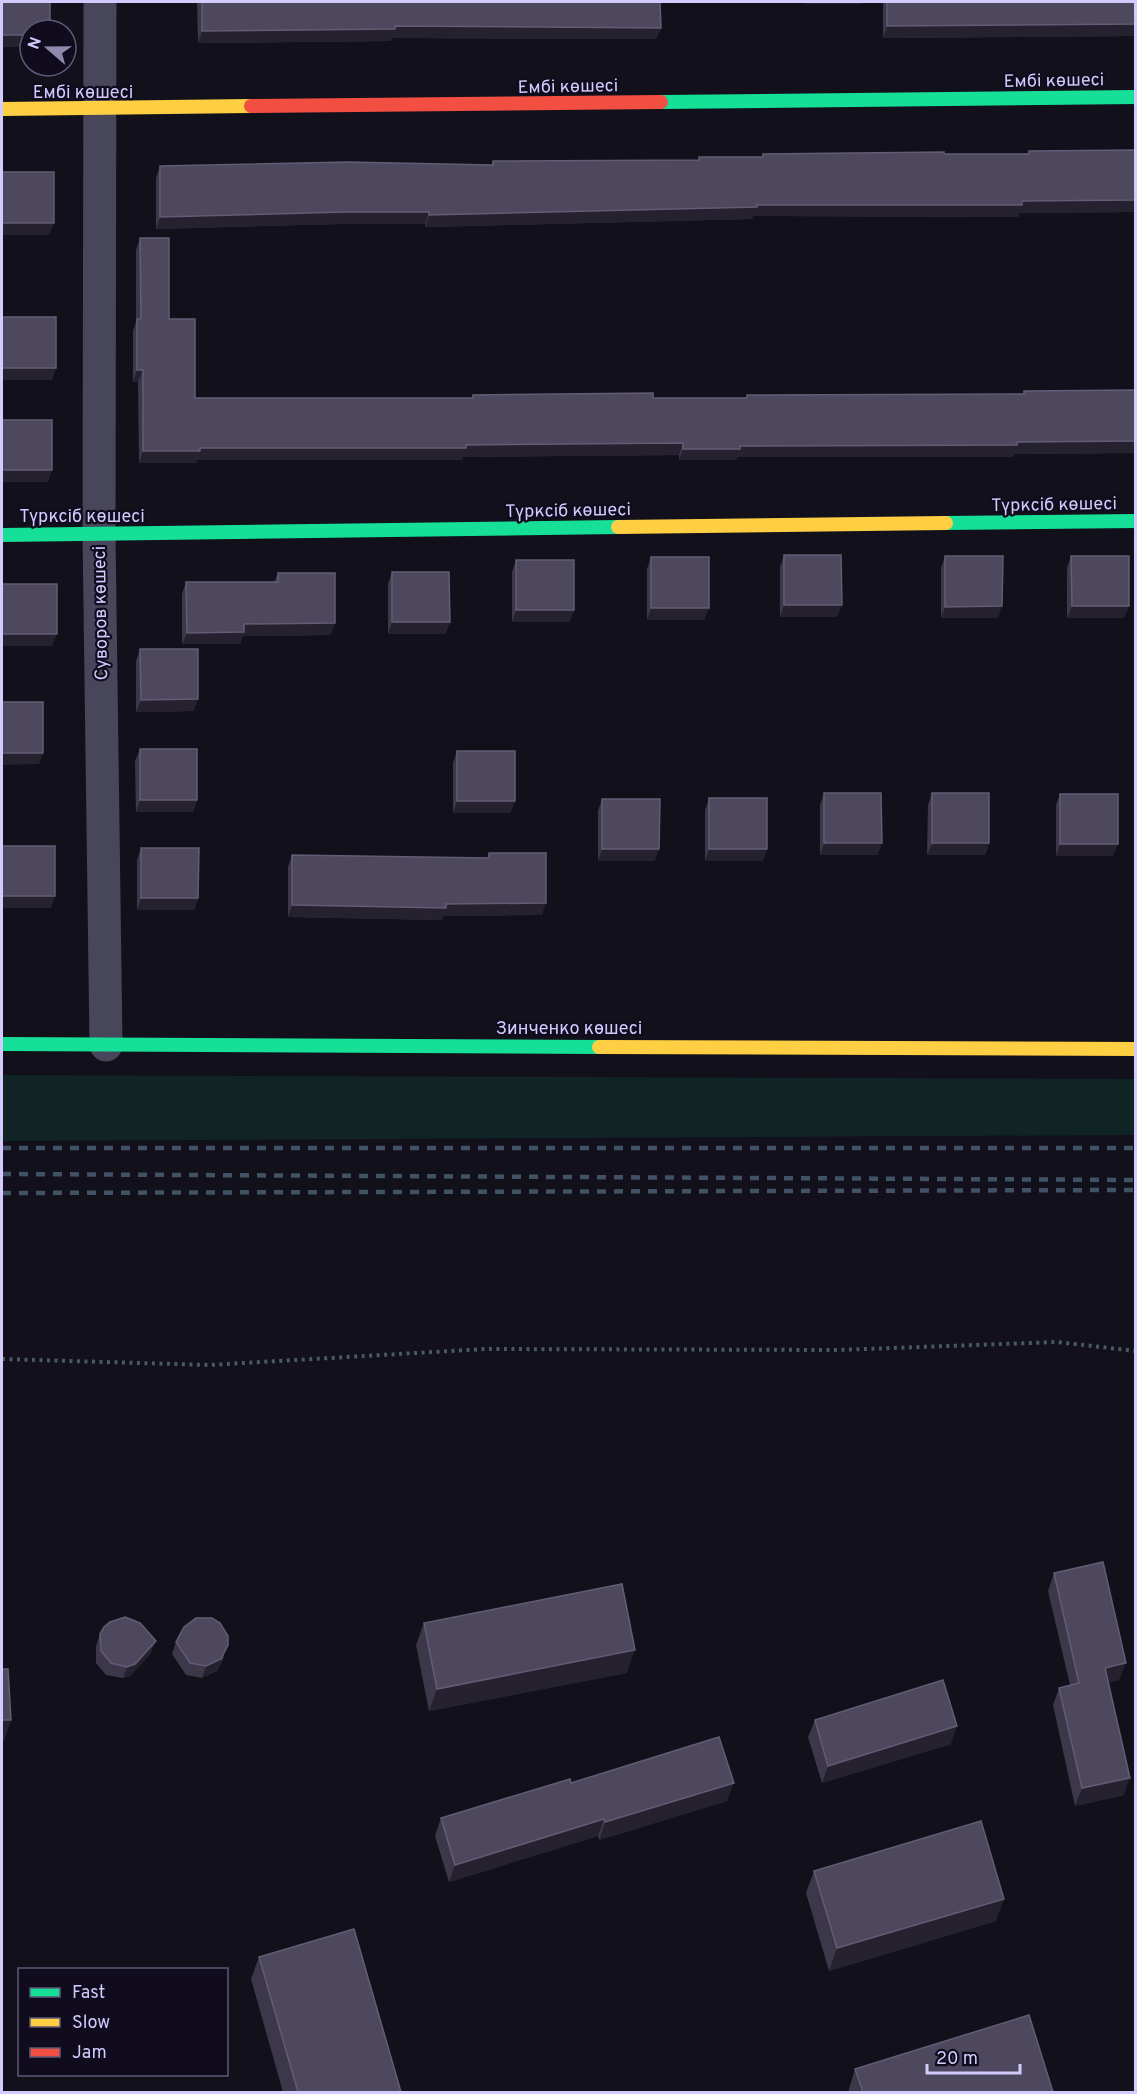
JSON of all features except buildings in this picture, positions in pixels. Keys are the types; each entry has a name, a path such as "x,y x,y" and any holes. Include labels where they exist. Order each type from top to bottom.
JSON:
{"street":[{"name":"Суворов көшесі","path":"100,2 99,534 106,1045"},
{"name":"Ембі көшесі","path":"2,110 1136,97"},
{"name":"Түрксіб көшесі","path":"2,535 1136,521"},
{"name":"Зинченко көшесі","path":"2,1044 1136,1048"}],"path":[{"path":"2,1359 209,1365 485,1349 838,1350 1057,1342 1136,1351"}],"green space":[{"path":"2,1075 1135,1079 1135,1135 2,1141"}],"railway":[{"path":"2,1148 1136,1148"},
{"path":"2,1174 1136,1180"},
{"path":"2,1193 1136,1190"}],"traffic: fast":[{"path":"661,102 1136,97"},
{"path":"946,523 1136,521"},
{"path":"2,535 618,527"},
{"path":"2,1044 599,1047"}],"traffic: slow":[{"path":"2,109 251,106"},
{"path":"618,527 946,523"},
{"path":"599,1047 1136,1049"}],"traffic: jam":[{"path":"251,106 661,102"}]}
